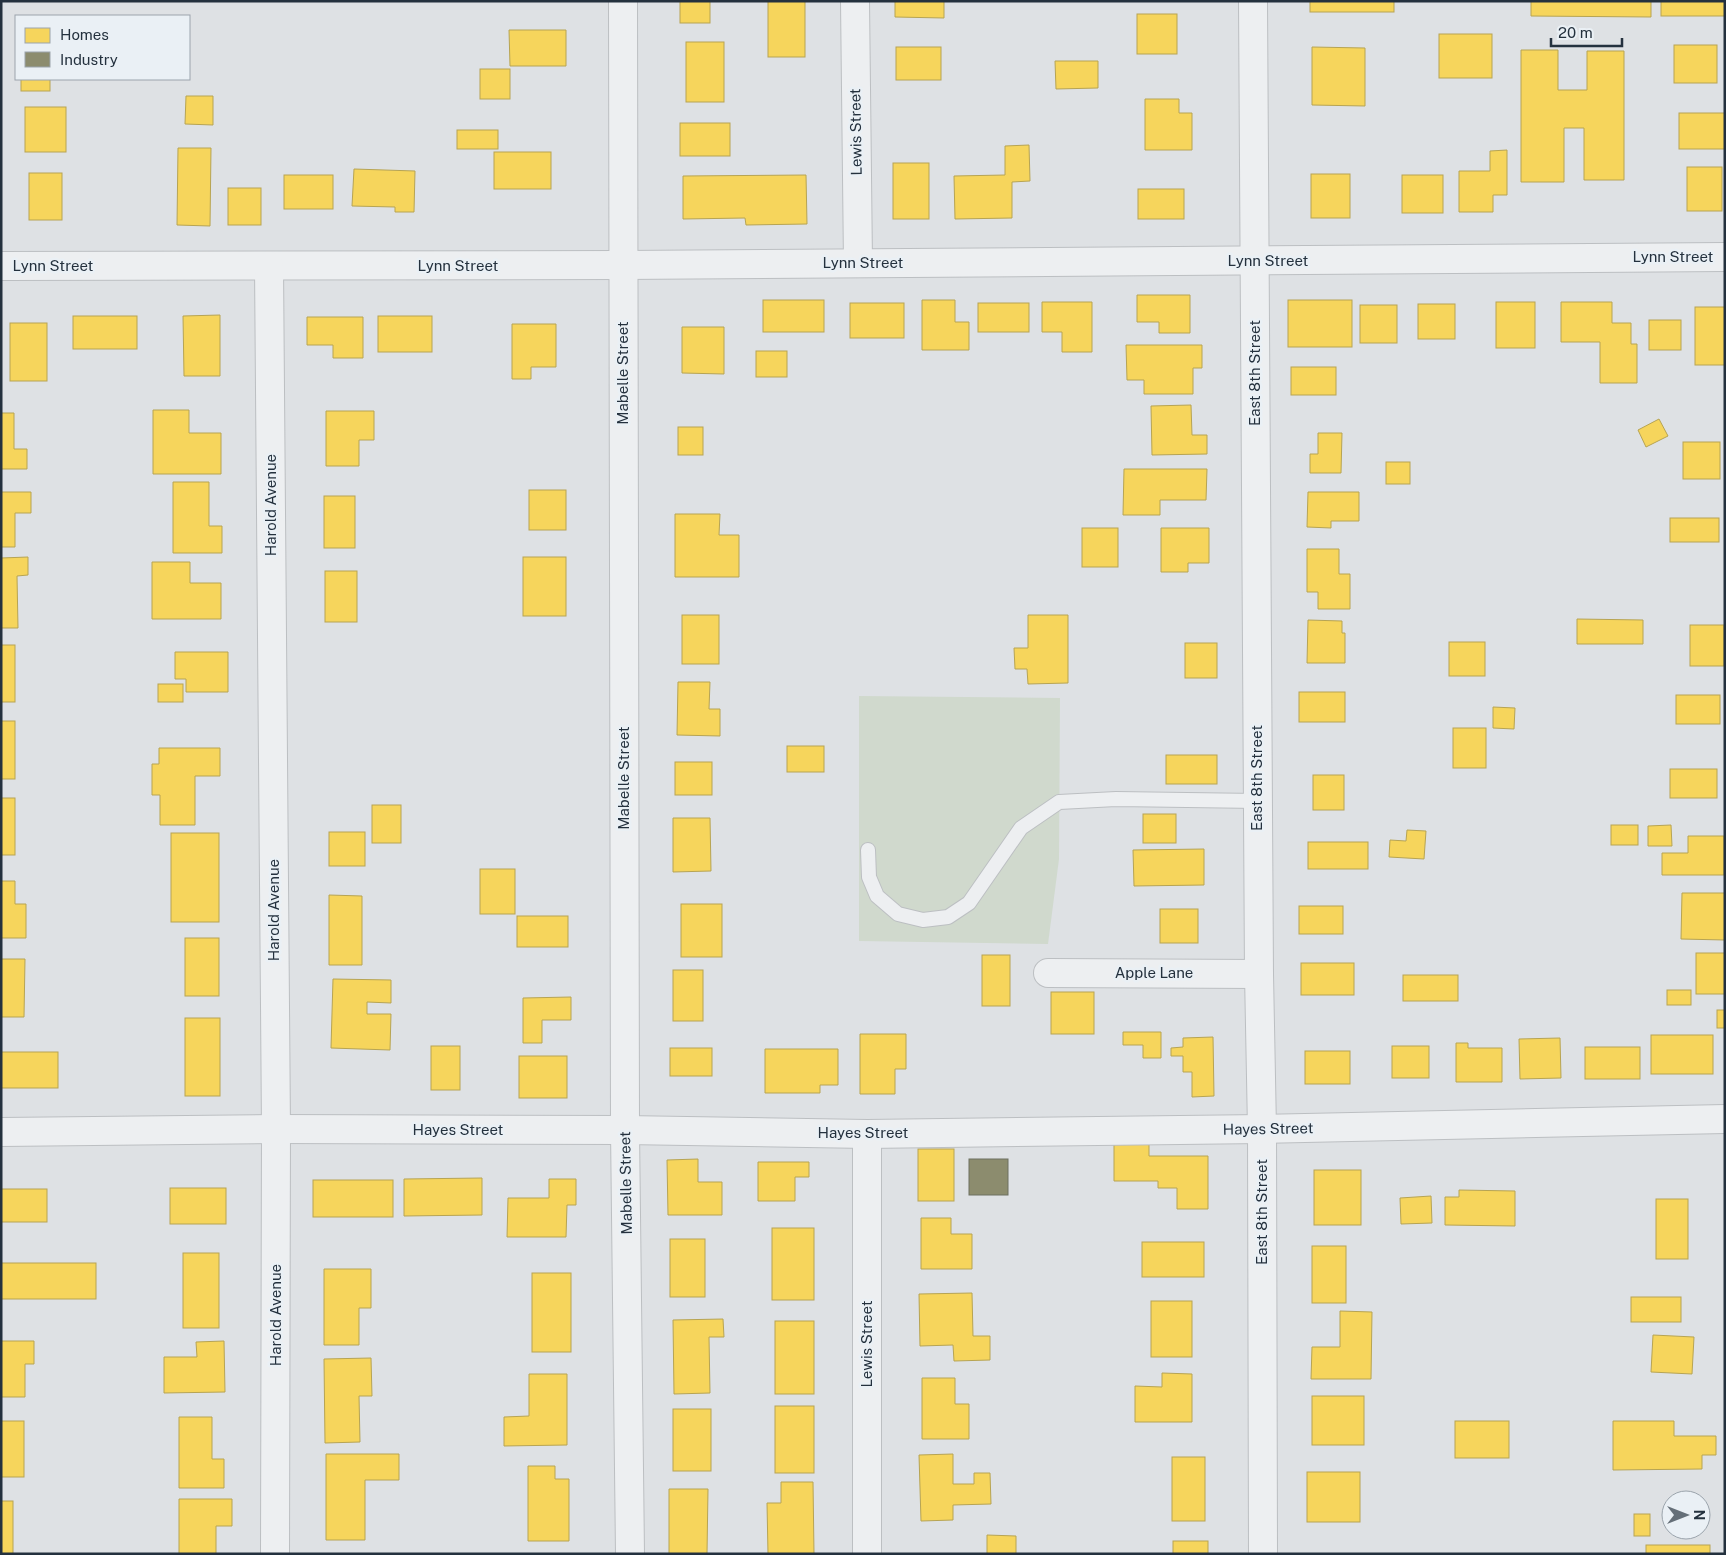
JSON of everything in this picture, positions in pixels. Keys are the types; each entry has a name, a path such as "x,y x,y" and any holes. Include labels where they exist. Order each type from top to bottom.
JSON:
{"street":[{"name":"Mabelle Street","path":"623,1 625,1130 630,1554"},
{"name":"Lewis Street","path":"855,1 858,263"},
{"name":"East 8th Street","path":"1253,1 1259,974 1262,1129 1263,1554"},
{"name":"Lynn Street","path":"1,266 623,265 1725,257"},
{"name":"Harold Avenue","path":"269,266 276,1129 275,1554"},
{"name":"Apple Lane","path":"1048,972 1259,974"},
{"name":"Hayes Street","path":"1,1132 276,1129 625,1130 867,1134 1262,1129 1725,1119"},
{"name":"Lewis Street","path":"867,1134 867,1554"}],"lane":[{"path":"868,850 868,877 877,896 898,914 924,920 948,917 969,903 1021,828 1059,802 1116,799 1258,801"}],"shaded area":[{"path":"859,696 1060,698 1059,859 1048,944 859,941"}],"building: Homes":[{"path":"680,1 710,1 710,23 680,23"},
{"path":"768,1 805,1 805,57 768,57"},
{"path":"895,1 944,1 944,18 895,17"},
{"path":"1310,1 1394,1 1394,12 1310,12"},
{"path":"1531,1 1651,1 1651,17 1531,16"},
{"path":"1661,1 1725,1 1725,16 1661,16"},
{"path":"1137,14 1177,14 1177,54 1137,54"},
{"path":"509,30 566,30 566,66 510,66"},
{"path":"1439,34 1492,34 1492,78 1439,78"},
{"path":"686,42 724,42 724,102 686,102"},
{"path":"1674,45 1717,45 1717,83 1674,83"},
{"path":"896,47 941,47 941,80 896,80"},
{"path":"1312,47 1365,48 1365,106 1312,105"},
{"path":"1521,50 1558,50 1558,90 1587,90 1587,51 1624,51 1624,180 1584,180 1584,128 1564,128 1564,182 1521,182"},
{"path":"1055,61 1098,61 1098,88 1056,89"},
{"path":"480,69 510,69 510,99 480,99"},
{"path":"21,80 50,80 50,91 21,91"},
{"path":"186,96 213,96 213,125 185,124"},
{"path":"1145,99 1179,99 1179,113 1192,113 1192,150 1145,150"},
{"path":"25,107 66,107 66,152 25,152"},
{"path":"1679,113 1725,113 1725,149 1679,149"},
{"path":"680,123 730,123 730,156 680,156"},
{"path":"457,130 498,130 498,149 457,149"},
{"path":"1029,145 1030,181 1012,182 1012,218 955,219 954,176 1005,175 1005,146"},
{"path":"178,148 211,148 210,226 177,225"},
{"path":"1507,150 1507,195 1493,195 1493,212 1459,212 1459,171 1490,171 1490,151"},
{"path":"494,152 551,152 551,189 494,189"},
{"path":"893,163 929,163 929,219 893,219"},
{"path":"1687,167 1722,167 1722,211 1687,211"},
{"path":"354,169 415,171 414,212 395,212 395,207 352,206"},
{"path":"29,173 62,173 62,220 29,220"},
{"path":"1311,174 1350,174 1350,218 1311,218"},
{"path":"284,175 333,175 333,209 284,209"},
{"path":"806,175 807,224 746,225 745,218 683,219 683,176"},
{"path":"1402,175 1443,175 1443,213 1402,213"},
{"path":"228,188 261,188 261,225 228,225"},
{"path":"1138,189 1184,189 1184,219 1138,219"},
{"path":"1137,295 1190,295 1190,333 1159,333 1159,322 1137,322"},
{"path":"763,300 824,300 824,332 763,332"},
{"path":"922,300 955,300 955,322 969,322 969,350 922,350"},
{"path":"1288,300 1352,300 1352,347 1288,347"},
{"path":"1042,302 1092,302 1092,352 1062,352 1062,332 1042,332"},
{"path":"1496,302 1535,302 1535,348 1496,348"},
{"path":"1561,302 1612,302 1612,323 1631,323 1631,344 1637,344 1637,383 1600,383 1600,342 1561,342"},
{"path":"850,303 904,303 904,338 850,338"},
{"path":"978,303 1029,303 1029,332 978,332"},
{"path":"1418,304 1455,304 1455,339 1418,339"},
{"path":"1360,305 1397,305 1397,343 1360,343"},
{"path":"1695,307 1725,307 1725,365 1695,365"},
{"path":"220,315 220,376 184,376 183,316"},
{"path":"73,316 137,316 137,349 73,349"},
{"path":"378,316 432,316 432,352 378,352"},
{"path":"307,317 363,317 363,358 333,358 333,345 307,345"},
{"path":"1649,320 1681,320 1681,350 1649,350"},
{"path":"10,323 47,323 47,381 10,381"},
{"path":"512,324 556,324 556,367 531,367 531,379 512,379"},
{"path":"682,327 724,327 724,374 682,373"},
{"path":"1126,345 1202,345 1202,368 1193,368 1193,394 1144,394 1144,380 1127,380"},
{"path":"756,351 787,351 787,377 756,377"},
{"path":"1291,367 1336,367 1336,395 1291,395"},
{"path":"1191,405 1192,435 1207,435 1207,454 1152,455 1151,406"},
{"path":"153,410 189,410 189,433 221,433 221,474 153,474"},
{"path":"326,411 374,411 374,440 359,440 359,466 326,466"},
{"path":"1,413 14,413 14,449 27,449 27,469 1,469"},
{"path":"1659,419 1668,436 1646,447 1638,430"},
{"path":"678,427 703,427 703,455 678,455"},
{"path":"1318,433 1342,433 1341,473 1310,473 1310,454 1318,454"},
{"path":"1683,442 1720,442 1720,479 1683,479"},
{"path":"1386,462 1410,462 1410,484 1386,484"},
{"path":"1124,469 1207,469 1206,500 1160,500 1160,515 1123,515"},
{"path":"173,482 209,482 209,526 222,526 222,553 173,553"},
{"path":"529,490 566,490 566,530 529,530"},
{"path":"1,492 31,492 31,513 15,513 15,547 1,547"},
{"path":"1308,492 1359,492 1359,521 1331,521 1331,528 1307,527"},
{"path":"324,496 355,496 355,548 324,548"},
{"path":"675,514 720,514 719,535 739,535 739,577 675,577"},
{"path":"1670,518 1719,518 1719,542 1670,542"},
{"path":"1082,528 1118,528 1118,567 1082,567"},
{"path":"1161,528 1209,528 1209,563 1188,563 1188,572 1161,572"},
{"path":"1307,549 1339,549 1339,574 1350,574 1350,609 1318,609 1318,592 1307,592"},
{"path":"28,557 28,575 17,576 18,628 1,628 1,558"},
{"path":"523,557 566,557 566,616 523,616"},
{"path":"152,562 190,562 190,583 221,583 221,619 152,619"},
{"path":"325,571 357,571 357,622 325,622"},
{"path":"682,615 719,615 719,664 682,664"},
{"path":"1028,615 1068,615 1068,683 1028,684 1027,669 1015,669 1014,648 1028,648"},
{"path":"1577,619 1643,620 1643,644 1577,644"},
{"path":"1308,620 1342,621 1342,633 1345,633 1345,663 1307,663"},
{"path":"1690,625 1724,625 1724,666 1690,666"},
{"path":"1449,642 1485,642 1485,676 1449,676"},
{"path":"1185,643 1217,643 1217,678 1185,678"},
{"path":"1,645 15,645 15,702 1,702"},
{"path":"175,652 228,652 228,692 186,692 186,679 175,679"},
{"path":"678,682 710,682 709,709 720,709 720,736 677,735"},
{"path":"158,684 183,684 183,702 158,702"},
{"path":"1299,692 1345,692 1345,722 1299,722"},
{"path":"1676,695 1720,695 1720,724 1676,724"},
{"path":"1493,707 1515,708 1514,729 1493,728"},
{"path":"1,721 15,721 15,779 1,779"},
{"path":"1453,728 1486,728 1486,768 1453,768"},
{"path":"787,746 824,746 824,772 787,772"},
{"path":"159,748 220,748 220,776 195,776 195,825 160,825 160,795 152,795 152,764 159,764"},
{"path":"1166,755 1217,755 1217,784 1166,784"},
{"path":"675,762 712,762 712,795 675,795"},
{"path":"1670,769 1717,769 1717,798 1670,798"},
{"path":"1313,775 1344,775 1344,810 1313,810"},
{"path":"1,798 15,798 15,855 1,855"},
{"path":"372,805 401,805 401,843 372,843"},
{"path":"1143,814 1176,814 1176,843 1143,843"},
{"path":"673,818 710,818 711,871 673,872"},
{"path":"1611,825 1638,825 1638,845 1611,845"},
{"path":"1671,825 1672,846 1648,846 1648,826"},
{"path":"1407,830 1426,831 1424,859 1389,857 1390,840 1406,841"},
{"path":"329,832 365,832 365,866 329,866"},
{"path":"171,833 219,833 219,922 171,922"},
{"path":"1688,836 1724,836 1724,875 1662,875 1662,853 1688,853"},
{"path":"1308,842 1368,842 1368,869 1308,869"},
{"path":"1204,849 1204,885 1134,886 1133,850"},
{"path":"480,869 515,869 515,914 480,914"},
{"path":"1,881 15,881 15,904 26,904 26,938 1,938"},
{"path":"1682,893 1725,893 1725,940 1681,939"},
{"path":"329,895 362,896 362,965 329,965"},
{"path":"681,904 722,904 722,957 681,957"},
{"path":"1299,906 1343,906 1343,934 1299,934"},
{"path":"1160,909 1198,909 1198,943 1160,943"},
{"path":"517,916 568,916 568,947 517,947"},
{"path":"185,938 219,938 219,996 185,996"},
{"path":"1696,953 1725,953 1725,994 1696,994"},
{"path":"982,955 1010,955 1010,1006 982,1006"},
{"path":"1,959 25,959 24,1017 1,1017"},
{"path":"1301,963 1354,963 1354,995 1301,995"},
{"path":"673,970 703,970 703,1021 673,1021"},
{"path":"1403,975 1458,975 1458,1001 1403,1001"},
{"path":"333,979 391,980 391,1003 367,1002 367,1014 391,1014 390,1050 331,1048"},
{"path":"1667,990 1691,990 1691,1005 1667,1005"},
{"path":"1051,992 1094,992 1094,1034 1051,1034"},
{"path":"571,997 571,1020 542,1020 542,1043 523,1043 523,998"},
{"path":"1717,1010 1725,1010 1725,1028 1717,1028"},
{"path":"185,1018 220,1018 220,1096 185,1096"},
{"path":"1123,1032 1161,1032 1161,1058 1143,1058 1143,1045 1123,1045"},
{"path":"860,1034 906,1034 906,1069 895,1069 895,1094 860,1094"},
{"path":"1651,1035 1713,1035 1713,1074 1651,1074"},
{"path":"1213,1037 1214,1096 1192,1097 1192,1072 1183,1072 1183,1056 1171,1056 1171,1048 1183,1047 1183,1038"},
{"path":"1560,1038 1561,1078 1520,1079 1519,1039"},
{"path":"1456,1043 1468,1043 1468,1048 1502,1048 1502,1082 1456,1082"},
{"path":"431,1046 460,1046 460,1090 431,1090"},
{"path":"1392,1046 1429,1046 1429,1078 1392,1078"},
{"path":"1585,1047 1640,1047 1640,1079 1585,1079"},
{"path":"670,1048 712,1048 712,1076 670,1076"},
{"path":"765,1049 838,1049 838,1085 820,1085 820,1093 765,1093"},
{"path":"1305,1051 1350,1051 1350,1084 1305,1084"},
{"path":"1,1052 58,1052 58,1088 1,1088"},
{"path":"519,1056 567,1056 567,1098 519,1098"},
{"path":"1114,1143 1149,1143 1149,1156 1208,1156 1208,1209 1177,1209 1177,1188 1158,1188 1158,1181 1114,1181"},
{"path":"918,1149 954,1149 954,1201 918,1201"},
{"path":"698,1159 698,1182 722,1182 722,1215 668,1215 667,1160"},
{"path":"758,1162 809,1162 809,1177 795,1177 795,1201 758,1201"},
{"path":"1314,1170 1361,1170 1361,1225 1314,1225"},
{"path":"482,1178 482,1215 404,1216 404,1179"},
{"path":"549,1179 576,1179 576,1205 567,1205 566,1237 507,1237 508,1198 549,1198"},
{"path":"313,1180 393,1180 393,1217 313,1217"},
{"path":"170,1188 226,1188 226,1224 170,1224"},
{"path":"1,1189 47,1189 47,1222 1,1222"},
{"path":"1459,1190 1515,1191 1515,1226 1445,1225 1445,1197 1459,1197"},
{"path":"1431,1196 1432,1223 1401,1224 1400,1198"},
{"path":"1656,1199 1688,1199 1688,1259 1656,1259"},
{"path":"921,1218 951,1218 951,1234 972,1234 972,1269 921,1269"},
{"path":"772,1228 814,1228 814,1300 772,1300"},
{"path":"670,1239 705,1239 705,1297 670,1297"},
{"path":"1142,1242 1204,1242 1204,1277 1142,1277"},
{"path":"1312,1246 1346,1246 1346,1303 1312,1303"},
{"path":"183,1253 219,1253 219,1328 183,1328"},
{"path":"1,1263 96,1263 96,1299 1,1299"},
{"path":"324,1269 371,1269 371,1308 359,1308 359,1345 324,1345"},
{"path":"532,1273 571,1273 571,1352 532,1352"},
{"path":"972,1293 973,1336 990,1336 990,1360 954,1361 953,1345 920,1346 919,1294"},
{"path":"1631,1297 1681,1297 1681,1322 1631,1322"},
{"path":"1151,1301 1192,1301 1192,1357 1151,1357"},
{"path":"1340,1311 1372,1312 1371,1379 1311,1379 1312,1347 1340,1347"},
{"path":"723,1319 724,1337 709,1337 710,1393 674,1394 673,1320"},
{"path":"775,1321 814,1321 814,1394 775,1394"},
{"path":"1653,1335 1694,1337 1692,1374 1651,1372"},
{"path":"1,1341 34,1341 34,1364 25,1364 25,1397 1,1397"},
{"path":"224,1341 225,1392 164,1393 164,1357 197,1357 196,1342"},
{"path":"371,1358 372,1396 359,1396 360,1442 325,1443 324,1359"},
{"path":"1162,1373 1192,1374 1192,1422 1135,1422 1135,1386 1162,1387"},
{"path":"529,1374 567,1374 567,1445 504,1446 504,1417 529,1416"},
{"path":"922,1378 955,1378 955,1404 969,1404 969,1439 922,1439"},
{"path":"1312,1396 1364,1396 1364,1445 1312,1445"},
{"path":"775,1406 814,1406 814,1473 775,1473"},
{"path":"673,1409 711,1409 711,1471 673,1471"},
{"path":"179,1417 212,1417 212,1459 224,1459 224,1488 179,1488"},
{"path":"1,1421 24,1421 24,1477 1,1477"},
{"path":"1455,1421 1509,1421 1509,1458 1455,1458"},
{"path":"1613,1421 1674,1421 1674,1436 1716,1436 1716,1455 1702,1455 1702,1469 1613,1470"},
{"path":"326,1454 399,1454 399,1480 365,1480 365,1540 326,1540"},
{"path":"953,1454 953,1484 974,1484 974,1473 990,1473 991,1504 953,1505 953,1520 921,1521 919,1455"},
{"path":"1172,1457 1205,1457 1205,1521 1172,1521"},
{"path":"528,1466 555,1466 555,1479 569,1479 569,1541 528,1541"},
{"path":"1307,1472 1360,1472 1360,1522 1307,1522"},
{"path":"781,1482 813,1482 814,1554 768,1554 767,1503 781,1503"},
{"path":"669,1489 708,1489 707,1554 669,1554"},
{"path":"179,1499 232,1499 232,1526 216,1526 216,1554 179,1554"},
{"path":"1,1501 13,1501 13,1554 1,1554"},
{"path":"1634,1514 1650,1514 1650,1536 1634,1536"},
{"path":"987,1535 1016,1536 1016,1554 987,1554"},
{"path":"1173,1541 1208,1541 1208,1554 1173,1554"},
{"path":"1646,1545 1710,1545 1710,1554 1646,1554"}],"building: Industry":[{"path":"969,1159 1008,1159 1008,1195 969,1195"}]}
